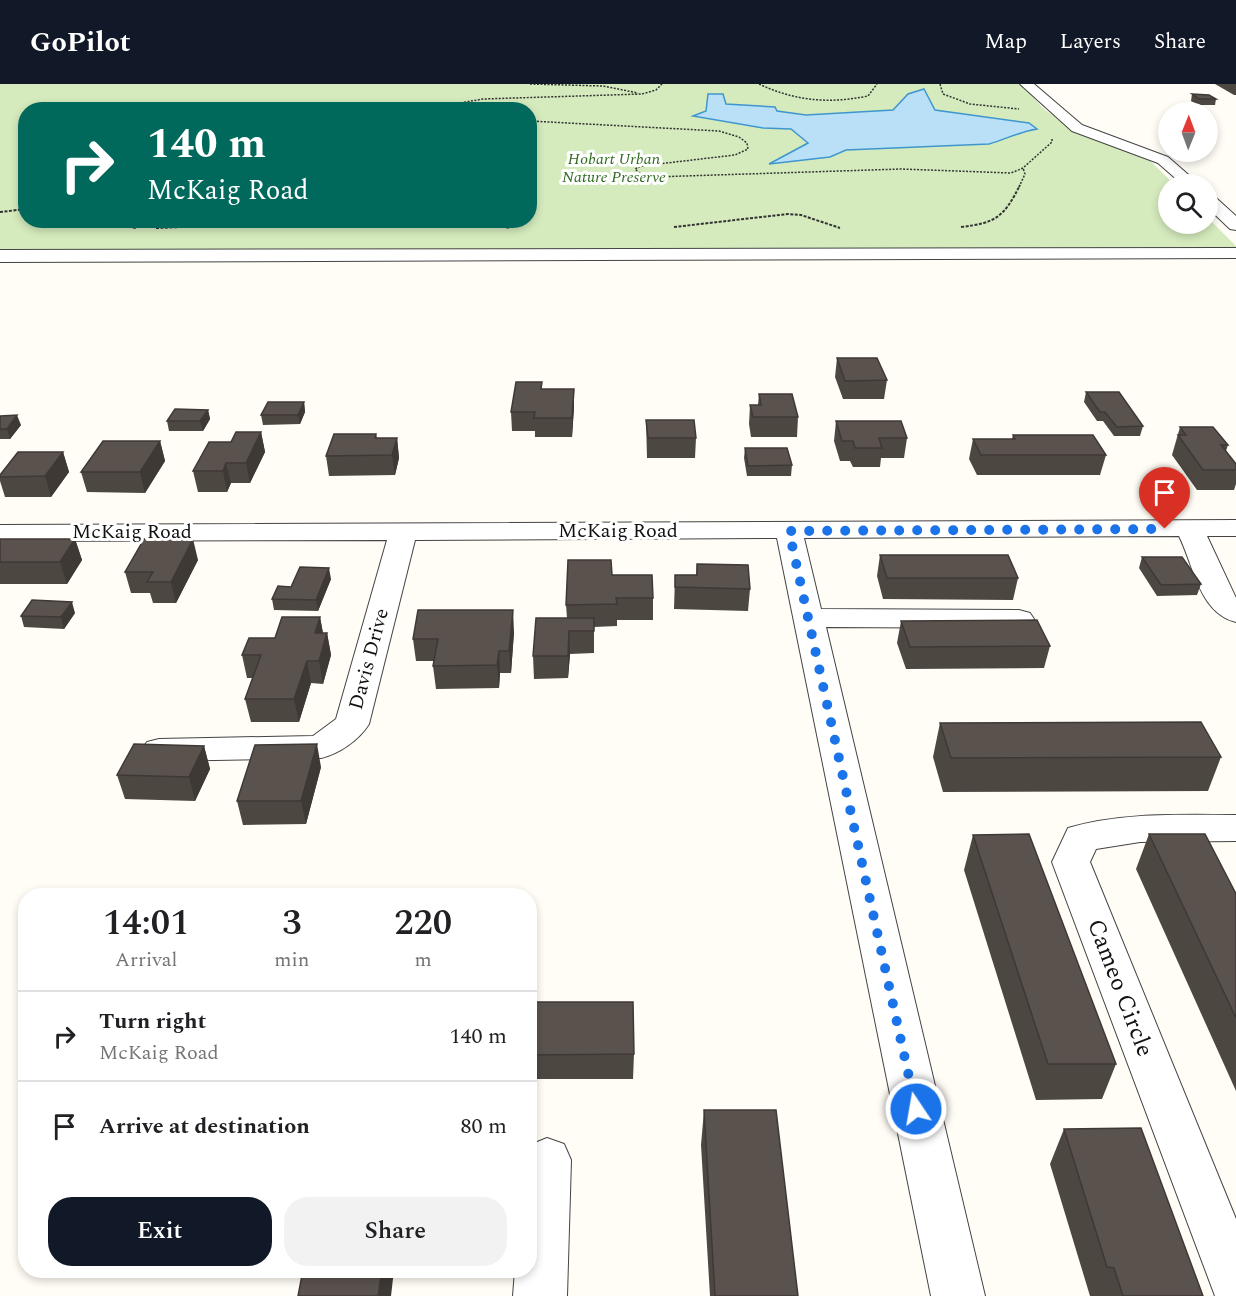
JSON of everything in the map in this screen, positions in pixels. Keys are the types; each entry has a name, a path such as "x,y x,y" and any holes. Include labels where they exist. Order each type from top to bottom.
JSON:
{"street":[{"path":"1026,84 1077,128 1163,160 1179,174"},
{"path":"1218,209 1236,225"},
{"path":"0,256 1236,252"},
{"name":"McKaig Road","path":"0,533 1236,528"},
{"path":"1189,529 1203,551 1222,604 1236,613"},
{"name":"Davis Drive","path":"150,750 321,747 352,724 403,531"},
{"path":"789,531 958,1296"},
{"path":"808,618 1019,619"},
{"name":"Cameo Circle","path":"1236,828 1140,829 1081,838 1071,862 1236,1284"},
{"path":"540,1296 547,1160"}],"path":[{"path":"530,84 603,86 642,94"},
{"path":"466,102 483,99 642,94 656,90 662,84"},
{"path":"759,84 785,97 833,101 868,96 877,84"},
{"path":"940,84 943,94 971,104 1056,109"},
{"path":"537,121 719,131 739,137 747,143 748,149 735,155 641,166 634,169 642,175 654,177 901,169 992,174 1023,168 1052,142 1053,135"},
{"path":"956,227 987,223 1004,214 1025,174 1023,168"},
{"path":"0,212 18,210"},
{"path":"672,227 788,214 801,215 850,230"},
{"path":"506,228 518,231"}],"green space":[{"name":"Hobart Urban Nature Preserve","path":"0,84 1021,84 1045,110 1073,128 1142,153 1164,174 1158,174 1158,234 1218,234 1218,228 1236,246 1236,250 0,255"}],"water":[{"path":"924,89 935,110 1029,123 1037,129 989,144 846,150 830,157 769,164 808,143 791,129 763,128 693,116 706,111 708,94 723,94 726,104 775,107 777,111 806,115 893,110 908,94"}],"building":[{"path":"1192,94 1209,95 1216,99 1199,99"},
{"path":"837,358 877,358 887,380 845,381"},
{"path":"516,382 542,382 541,389 574,389 572,418 534,418 535,412 511,412"},
{"path":"1086,392 1119,392 1143,426 1117,427 1105,412 1100,412"},
{"path":"759,394 792,394 798,417 753,417 750,405 761,405"},
{"path":"268,402 304,402 298,415 261,415"},
{"path":"175,409 208,410 200,421 167,421"},
{"path":"17,415 7,429 0,429 0,416"},
{"path":"646,420 694,420 696,438 648,438"},
{"path":"836,421 901,421 907,438 879,438 882,448 855,448 853,441 842,441"},
{"path":"1180,427 1213,427 1228,445 1221,445 1236,464 1236,470 1203,470 1178,435 1186,435"},
{"path":"236,432 261,432 246,463 226,463 223,471 193,471 209,442 231,442"},
{"path":"334,434 376,434 375,438 397,438 392,455 326,456"},
{"path":"1013,435 1093,435 1106,455 981,455 973,439 1015,439"},
{"path":"103,441 160,441 140,472 81,472"},
{"path":"745,448 787,448 792,465 748,466"},
{"path":"18,452 63,452 45,476 0,477"},
{"path":"0,539 75,539 60,562 0,562"},
{"path":"144,539 193,539 171,582 147,582 153,572 125,572"},
{"path":"880,555 1008,555 1018,578 887,578"},
{"path":"1142,557 1182,557 1201,584 1161,585"},
{"path":"568,560 611,560 612,575 652,575 653,598 616,598 617,604 566,605"},
{"path":"697,564 748,565 750,589 675,587 675,575 697,575"},
{"path":"300,567 329,568 316,600 272,599 278,586 291,587"},
{"path":"32,600 72,602 61,617 21,616"},
{"path":"418,610 513,610 509,651 499,651 497,665 433,666 438,639 413,639"},
{"path":"282,617 320,617 315,633 327,633 319,661 307,661 294,699 245,699 261,655 242,655 249,638 275,638"},
{"path":"536,618 594,618 594,631 569,631 568,656 533,656"},
{"path":"1037,620 1050,646 910,647 901,621"},
{"path":"1201,722 1221,757 951,758 940,723"},
{"path":"134,744 204,746 189,777 117,775"},
{"path":"317,744 301,801 237,801 255,745"},
{"path":"1029,834 1116,1064 1048,1064 973,835"},
{"path":"1149,834 1205,834 1236,894 1236,1018"},
{"path":"537,1002 633,1002 634,1054 537,1055"},
{"path":"704,1110 776,1110 798,1296 715,1296"},
{"path":"1141,1128 1203,1296 1123,1296 1114,1268 1107,1267 1064,1129"},
{"path":"301,1278 381,1278 378,1296 298,1296"}],"route":[{"path":"916,1109 789,531 1165,529"}]}
